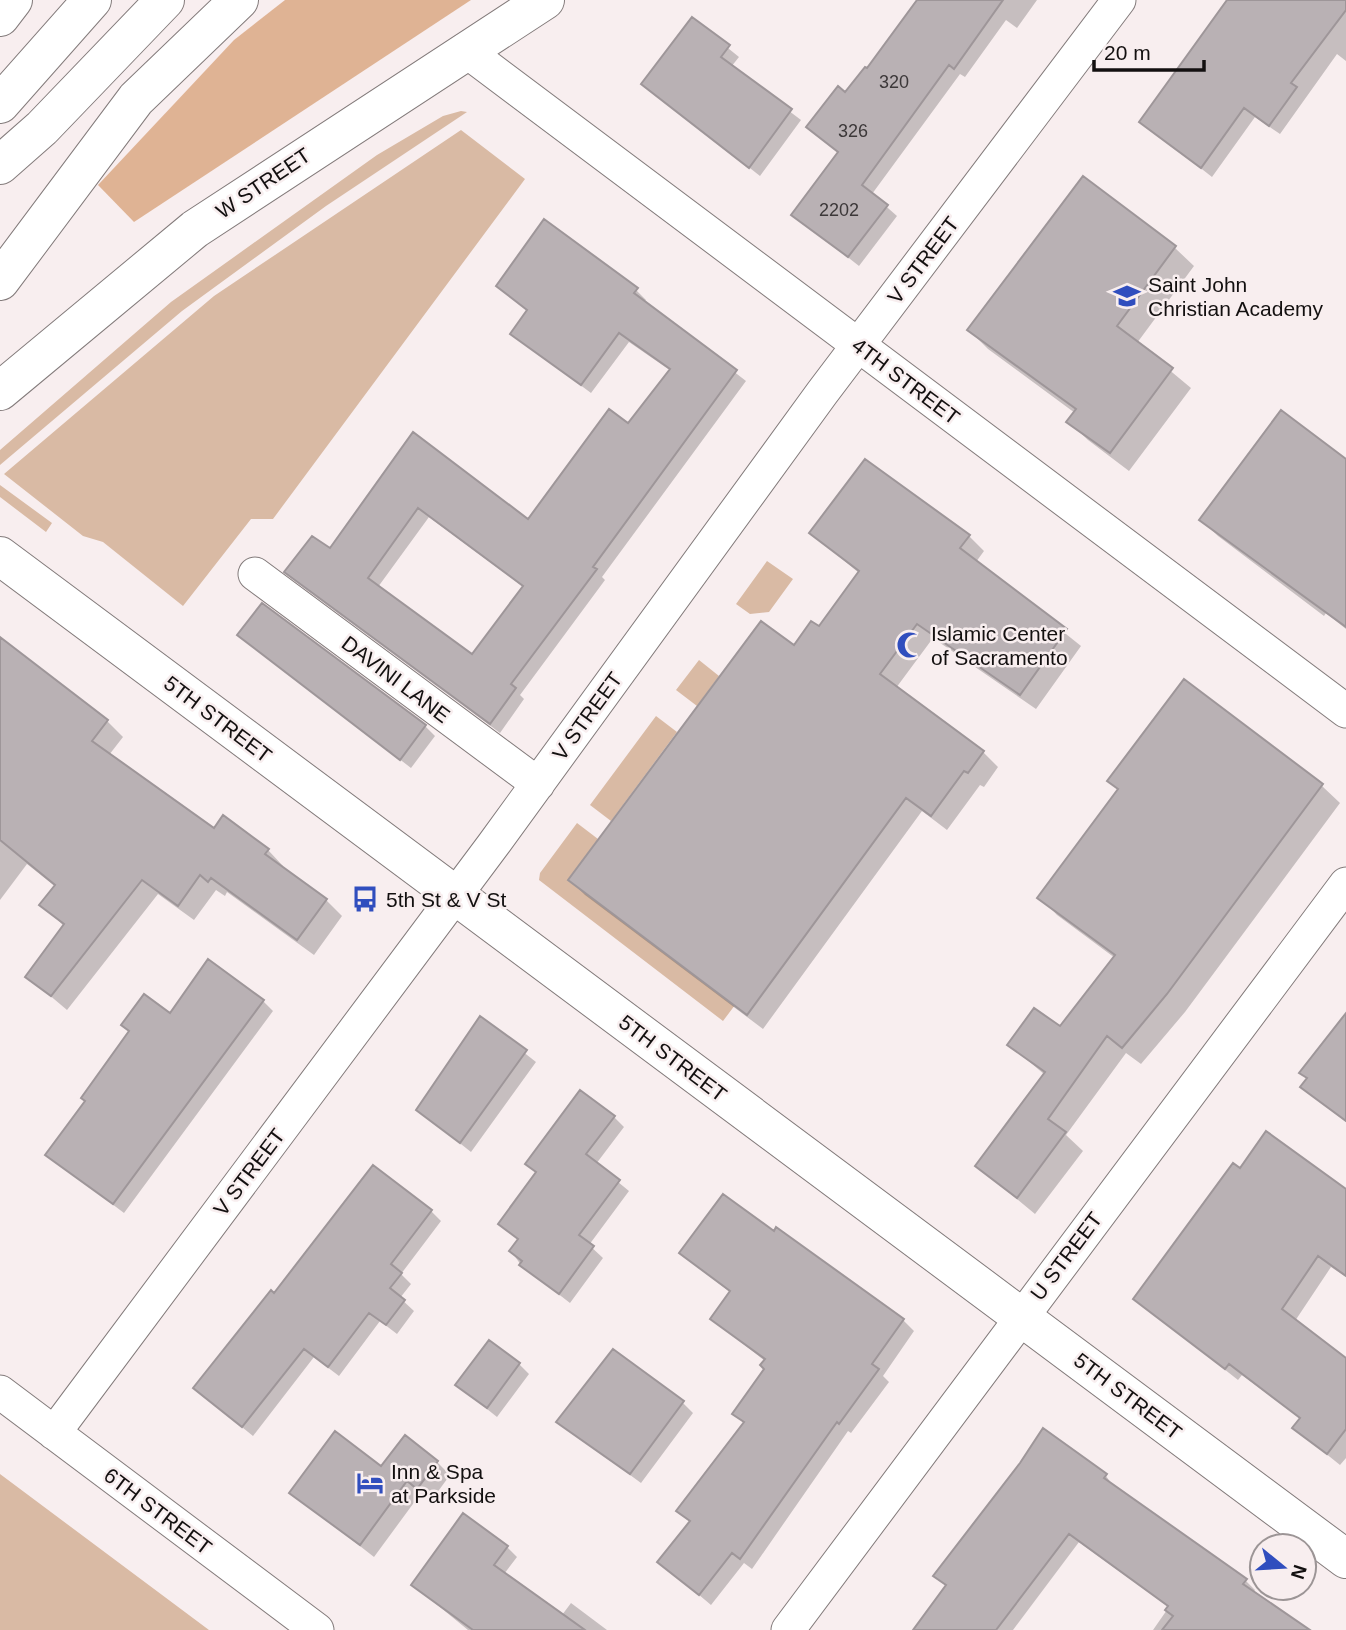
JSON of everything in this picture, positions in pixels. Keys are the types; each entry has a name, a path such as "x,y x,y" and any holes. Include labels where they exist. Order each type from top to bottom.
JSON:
{"main road":[{"path":"0,17 13,0"},
{"path":"0,104 92,0"},
{"path":"0,165 42,128 165,0"},
{"path":"0,281 136,99 239,0"},
{"name":"W STREET","path":"0,391 195,229 545,0"},
{"name":"5TH STREET","path":"0,556 1346,1559"}],"street":[{"name":"V STREET","path":"54,1433 538,784 858,345 1119,0"},
{"name":"4TH STREET","path":"466,50 1346,711"},
{"name":"DAVINI LANE","path":"255,574 538,784"},
{"name":"U STREET","path":"788,1630 1346,884"},
{"name":"6TH STREET","path":"0,1392 317,1630"}],"shaded area":[{"path":"285,0 471,0 134,222 98,185 234,40"},
{"path":"467,112 326,206 182,311 0,465 0,450 171,302 377,155 443,116"},
{"path":"461,130 525,179 273,519 251,519 183,606 103,542 83,536 4,474 214,296"},
{"path":"0,485 52,523 46,532 0,497"},
{"path":"767,561 793,579 769,612 750,614 736,604"},
{"path":"699,660 719,676 697,706 676,690"},
{"path":"656,716 677,732 611,821 590,805"},
{"path":"577,823 598,839 568,880 735,1005 723,1021 539,880 540,873"},
{"path":"0,1474 209,1630 0,1630"}],"building":[{"path":"917,0 1003,0 954,69 949,65 862,185 888,205 848,257 791,215 838,152 806,127 838,86 845,92 865,67 867,68"},
{"path":"1227,0 1346,0 1346,10 1291,83 1297,87 1269,126 1244,108 1201,168 1139,122"},
{"path":"692,17 730,45 721,57 792,109 749,168 641,84"},
{"path":"1083,176 1176,246 1117,326 1173,368 1110,453 1066,422 1076,409 967,330"},
{"path":"544,219 638,288 634,293 737,370 593,567 597,569 511,684 516,688 490,724 284,572 312,536 330,548 413,432 528,519 609,409 628,423 670,369 619,333 581,385 510,334 527,310 496,286","holes":["418,508 523,586 472,654 368,578"]},
{"path":"1281,410 1346,459 1346,627 1199,520"},
{"path":"865,459 970,535 960,548 1067,629 1020,695 917,624 880,674 984,751 968,773 964,771 931,816 906,798 747,1015 568,880 761,621 794,645 811,621 819,626 859,571 809,533"},
{"path":"262,603 426,725 400,760 237,635"},
{"path":"0,637 108,720 92,741 214,828 223,815 269,849 265,854 327,899 297,940 211,878 208,882 200,875 178,906 142,880 51,996 25,977 64,924 39,905 55,885 0,840"},
{"path":"1184,679 1323,784 1167,994 1122,1048 1107,1036 1048,1119 1066,1132 1017,1198 975,1166 1045,1072 1007,1045 1034,1008 1060,1026 1115,955 1037,898 1118,789 1107,781"},
{"path":"208,959 264,1000 113,1204 45,1155 85,1101 81,1098 129,1031 121,1025 144,994 170,1013"},
{"path":"1346,1013 1346,1121 1300,1087 1307,1078 1299,1073"},
{"path":"480,1016 527,1050 460,1143 416,1110"},
{"path":"580,1090 615,1116 586,1154 620,1180 579,1235 594,1246 559,1294 519,1265 522,1261 509,1251 518,1239 498,1224 536,1172 525,1164"},
{"path":"1266,1131 1346,1189 1346,1276 1318,1256 1282,1309 1346,1358 1346,1429 1327,1454 1292,1428 1300,1418 1229,1364 1225,1369 1133,1299 1233,1163 1240,1168"},
{"path":"373,1165 432,1210 391,1264 402,1273 390,1288 405,1300 386,1325 369,1313 328,1367 304,1349 242,1427 193,1388 271,1290 274,1293"},
{"path":"723,1194 774,1231 776,1227 904,1319 872,1364 879,1369 839,1424 837,1422 740,1559 732,1553 699,1595 657,1562 690,1521 676,1511 744,1422 732,1414 764,1369 760,1365 765,1359 710,1319 730,1291 679,1253"},
{"path":"489,1340 520,1363 487,1408 455,1385"},
{"path":"613,1349 684,1401 630,1474 556,1422"},
{"path":"1043,1428 1107,1474 1104,1478 1247,1579 1243,1584 1248,1587 1248,1602 1269,1602 1310,1630 1162,1630 1173,1616 1165,1610 1168,1606 1069,1534 996,1630 913,1630 946,1585 933,1576 1020,1463"},
{"path":"335,1431 381,1466 405,1435 438,1461 417,1489 407,1481 360,1545 289,1493"},
{"path":"463,1513 508,1546 494,1565 585,1630 473,1630 411,1585"}],"place":[{"name":"Saint John Christian Academy","path":"1127,296"},
{"name":"Islamic Center of Sacramento","path":"910,645"},
{"name":"5th St & V St","path":"365,899"},
{"name":"Inn & Spa at Parkside","path":"370,1483"}]}
